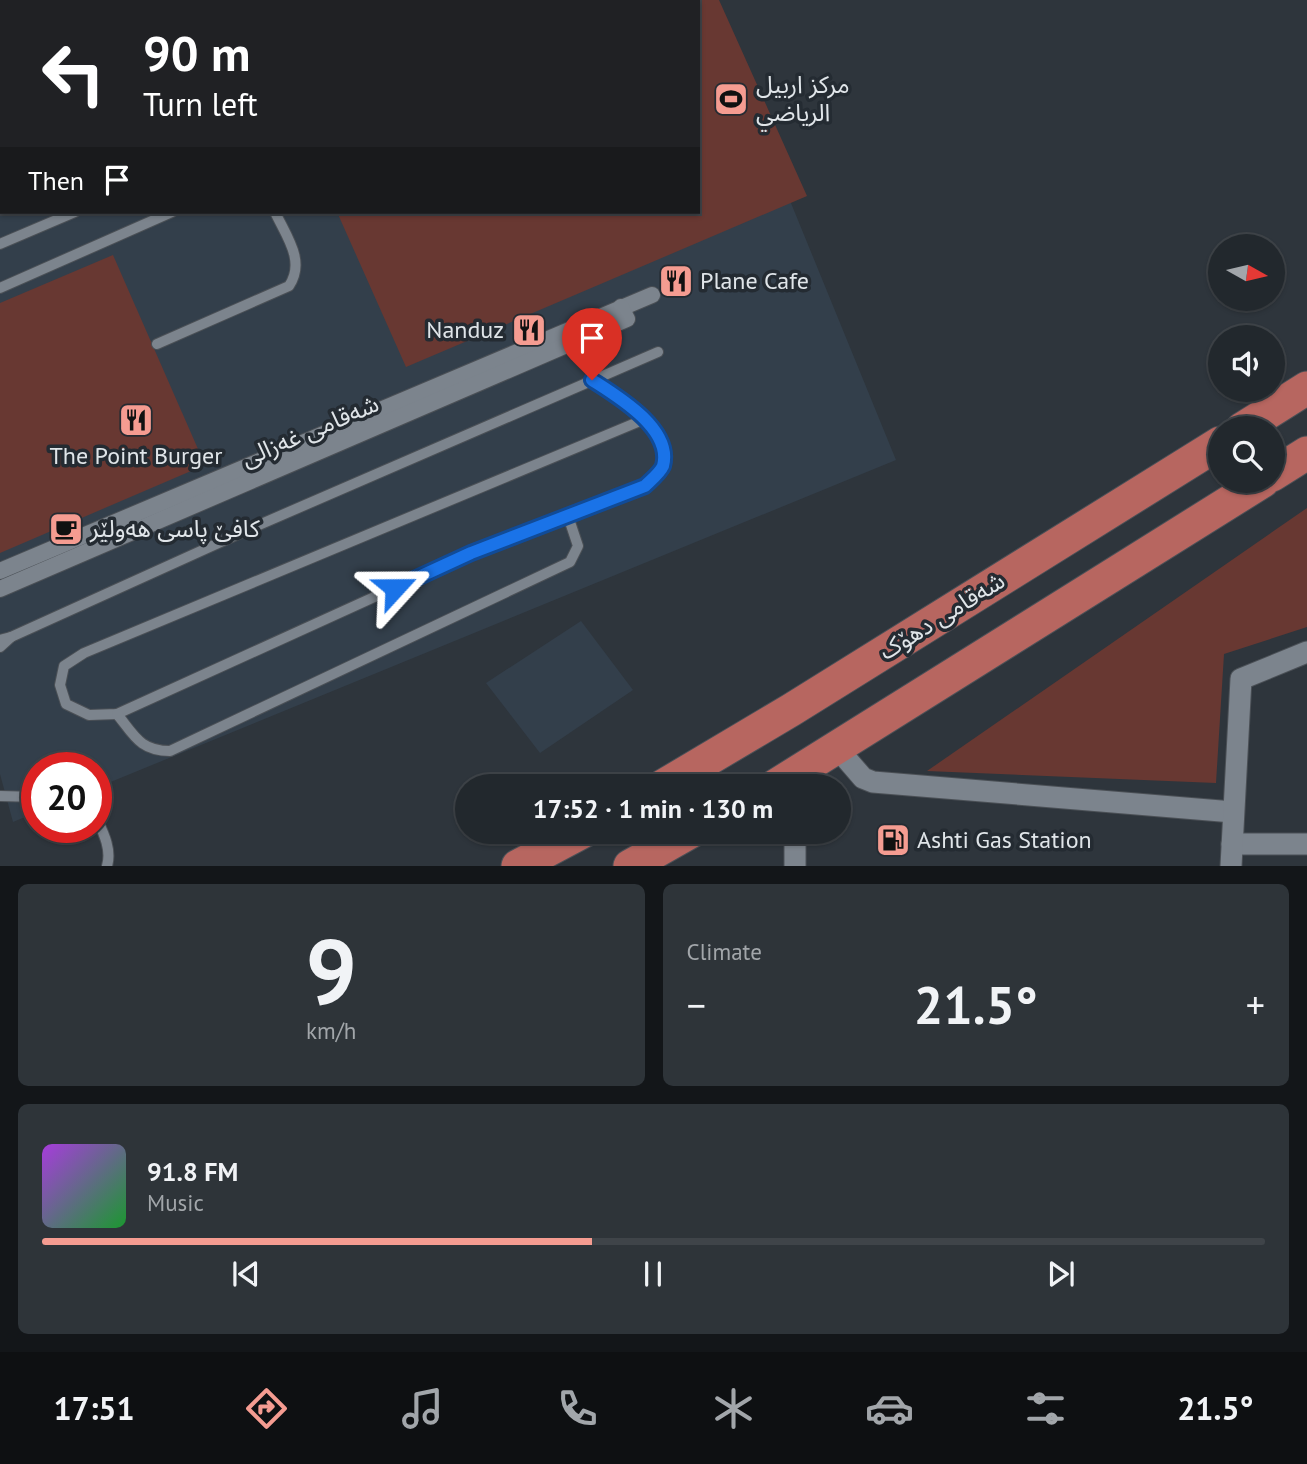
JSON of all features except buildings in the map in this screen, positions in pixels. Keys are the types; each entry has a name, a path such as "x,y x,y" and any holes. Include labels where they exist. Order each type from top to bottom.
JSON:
{"highway":[{"path":"1263,416 1307,388"},
{"name":"شەقامی دهۆک","path":"683,774 886,652 1208,451"},
{"path":"1285,467 1307,453"},
{"path":"800,774 914,697 1244,493"},
{"path":"886,652 914,697"},
{"path":"518,866 559,844"},
{"path":"630,866 669,844"}],"street":[{"name":"شەقامی غەزالی","path":"0,571 652,295"},
{"name":"شەقامی غەزالی","path":"0,589 626,319 621,307"},
{"path":"1307,652 1241,680 1231,855 1307,844"},
{"path":"837,748 863,778 873,782 1233,812"},
{"path":"795,844 795,866"}],"lane":[{"path":"0,244 70,214"},
{"path":"0,288 167,214"},
{"path":"158,344 289,286 296,276 298,263 276,214"},
{"path":"0,647 6,639 245,531 658,352"},
{"path":"592,380 622,399 645,419 657,437 663,453 662,468 645,486 471,553 117,714 89,715 66,704 60,685 64,666 97,648 645,419"},
{"path":"117,714 141,744 156,751 170,751 570,562 578,546 568,516"},
{"path":"0,796 21,797"},
{"path":"106,843 109,860 107,866"}],"shaded area":[{"path":"700,0 708,0 896,460 112,781 112,752 21,752 21,819 13,822 0,774 0,214 700,214"},
{"name":"مركز اربيل الرياضي","path":"700,0 719,0 807,196 406,367 338,214 700,214"},
{"path":"113,255 205,465 0,553 0,303"},
{"path":"1307,508 1307,627 1224,654 1216,783 927,771"},
{"path":"581,621 633,690 540,753 486,683"}],"place":[{"name":"مركز اربيل الرياضي","path":"731,99"},
{"name":"Plane Cafe","path":"676,281"},
{"name":"Nanduz","path":"529,330"},
{"name":"The Point Burger","path":"136,420"},
{"name":"کافێ پاسی هەولێر","path":"66,529"},
{"name":"Ashti Gas Station","path":"893,840"}],"route":[{"path":"395,588 471,553 645,486 662,468 663,453 657,437 645,419 622,399 592,380"}]}
